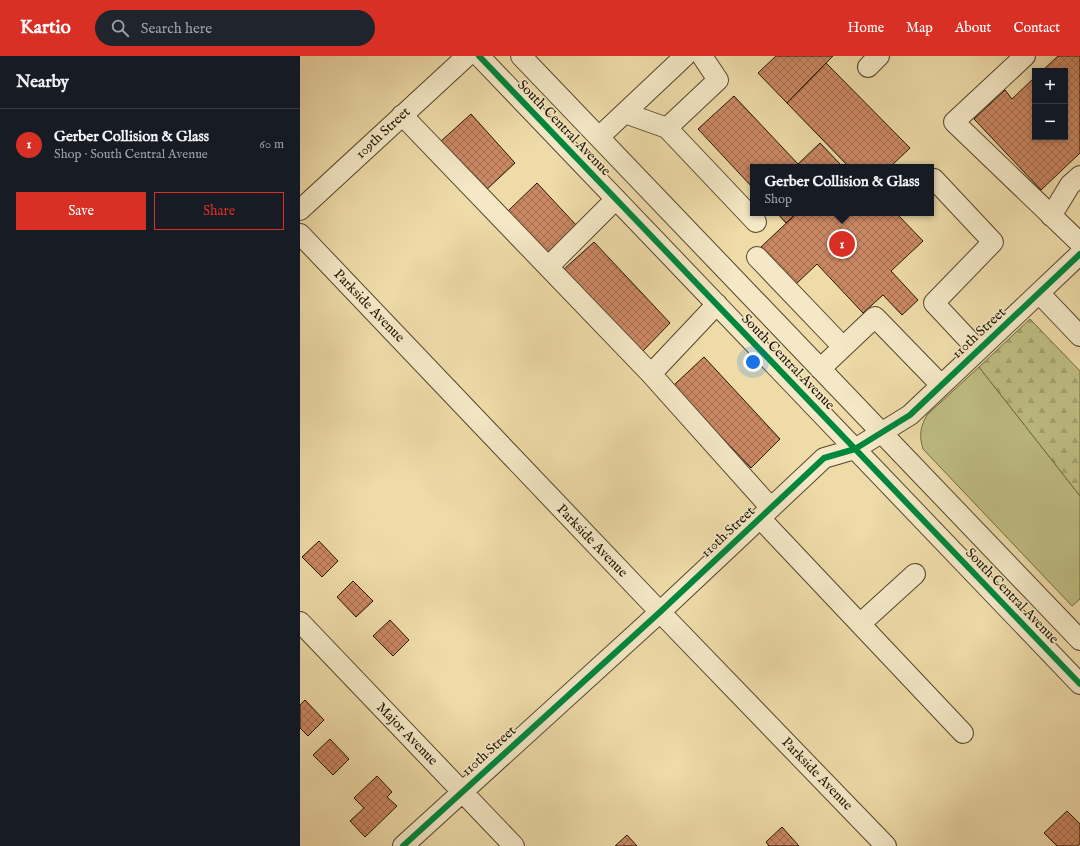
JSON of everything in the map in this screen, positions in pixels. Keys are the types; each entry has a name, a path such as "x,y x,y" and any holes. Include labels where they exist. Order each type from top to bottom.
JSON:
{"street":[{"name":"109th Street","path":"300,210 466,56"},
{"name":"South Central Avenue","path":"479,56 1080,684"},
{"name":"South Central Avenue","path":"521,56 1080,640"},
{"path":"599,137 685,56"},
{"path":"667,128 718,80 702,56"},
{"path":"1025,56 954,122 1080,243"},
{"path":"625,113 667,128 750,216"},
{"path":"402,116 651,374 765,513 860,624 963,732"},
{"path":"1051,216 1070,185 1080,176"},
{"path":"934,179 993,242 934,302 978,350"},
{"path":"548,267 616,199"},
{"path":"750,216 756,222"},
{"name":"Parkside Avenue","path":"300,234 660,612 886,846"},
{"name":"110th Street","path":"403,846 660,612 824,458 855,449 910,415 1080,254"},
{"path":"756,257 843,347"},
{"path":"1039,293 1080,336"},
{"path":"651,374 717,304"},
{"path":"820,369 875,317 941,386"},
{"path":"860,624 915,574"},
{"name":"Major Avenue","path":"300,622 514,846"}],"green space":[{"path":"1030,319 1080,371 1080,496 979,367"},
{"path":"979,367 1080,496 1080,599 1072,606 923,449 921,432 927,415"}],"building":[{"path":"776,56 833,56 787,103 758,73"},
{"path":"1058,56 1080,56 1080,153 1041,190 974,119 1005,90 1012,99 1032,80 1032,140 1068,140 1068,68 1045,68"},
{"path":"826,63 910,148 893,164 846,164 787,103"},
{"path":"734,96 798,164 750,164 750,185 698,129"},
{"path":"471,114 515,163 485,191 440,142"},
{"path":"820,143 840,164 798,164"},
{"path":"537,183 577,226 548,252 508,211"},
{"path":"780,216 794,216 786,223"},
{"path":"794,216 899,216 923,241 891,271 918,300 902,315 883,295 863,313 817,264 796,284 761,247"},
{"path":"594,242 670,323 641,353 563,270"},
{"path":"704,357 780,439 751,468 673,386"},
{"path":"319,541 338,561 322,577 302,557"},
{"path":"353,581 373,601 356,617 337,597"},
{"path":"390,620 409,640 393,656 373,636"},
{"path":"305,700 324,720 308,736 300,728 300,705"},
{"path":"330,739 349,759 333,775 313,755"},
{"path":"377,776 392,792 387,797 397,806 365,837 350,821 364,808 354,798"},
{"path":"1067,811 1080,824 1080,844 1077,846 1057,846 1044,833"},
{"path":"782,827 799,846 769,846 766,842"},
{"path":"627,835 637,846 615,846"}],"cycle path":[{"path":"479,56 1080,684"},
{"path":"403,846 660,612 824,458 855,449 910,415 1080,254"}],"place":[{"name":"Gerber Collision & Glass","path":"842,244"}]}
